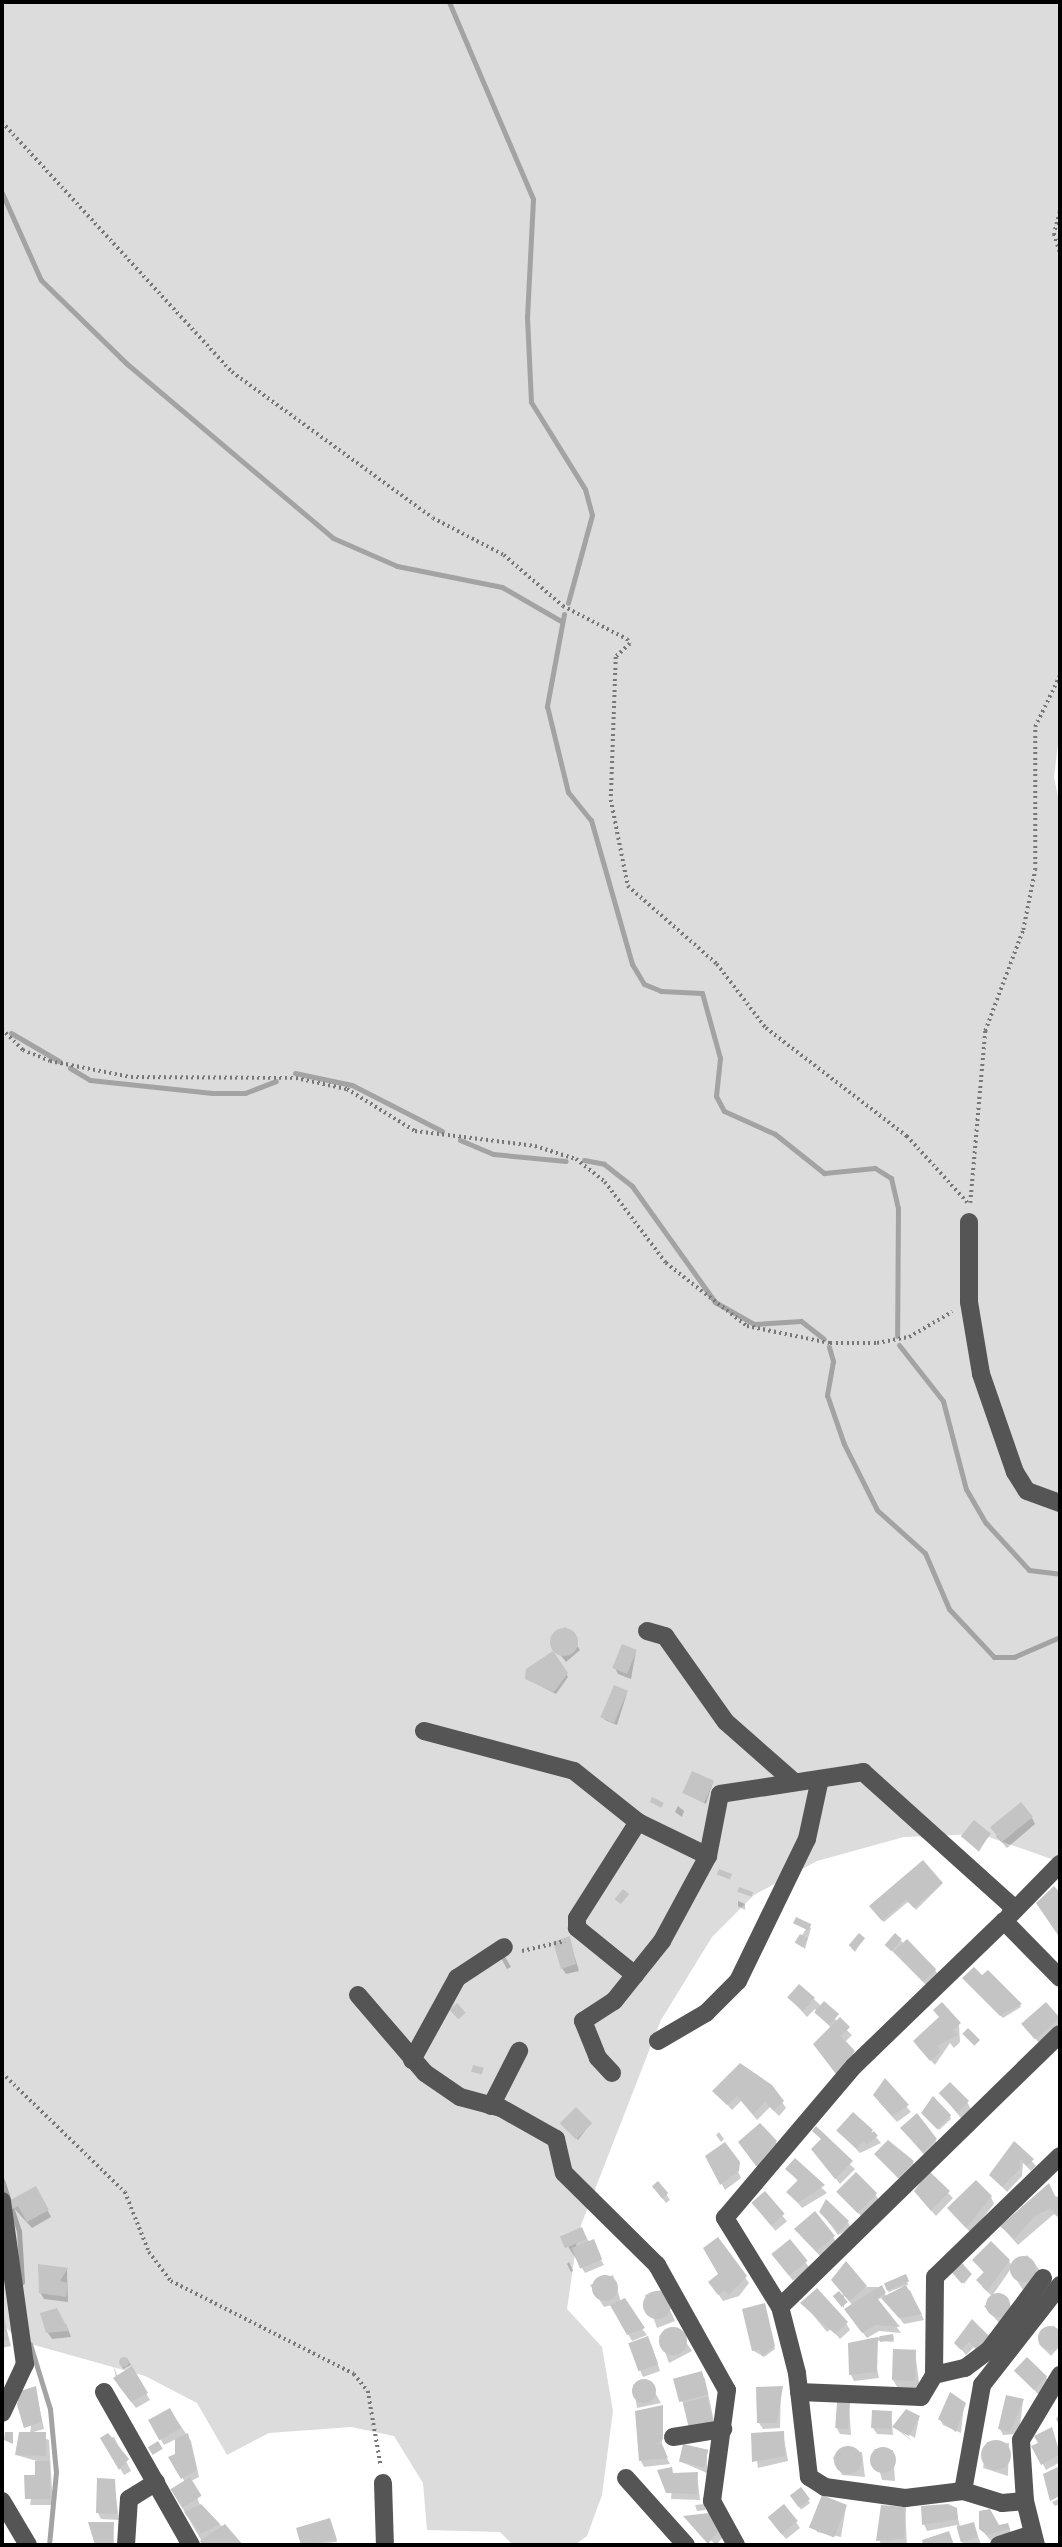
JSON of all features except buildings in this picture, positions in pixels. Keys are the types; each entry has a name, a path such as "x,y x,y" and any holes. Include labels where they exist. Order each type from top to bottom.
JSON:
{"street":[{"path":"969,1222 969,1302 973,1347 1015,1472 1027,1491 1060,1503"},
{"path":"647,1631 665,1636 726,1722 793,1781"},
{"path":"424,1731 574,1771 638,1822 708,1856"},
{"path":"611,2073 598,2058 583,2021 614,2001 692,1895 708,1856 720,1794 863,1772 1010,1915 1060,1978"},
{"path":"657,2041 706,2013 737,1981 807,1839 820,1779"},
{"path":"635,1975 577,1928 577,1918 638,1822"},
{"path":"1025,2501 1002,2503 963,2491 905,2498 825,2487 809,2477 804,2459 799,2392 780,2307 725,2218 854,2066 1060,1864"},
{"path":"412,2060 457,1978 497,1951"},
{"path":"358,1995 412,2060 460,2097 491,2106 556,2139 564,2173 657,2265 727,2390 712,2501 736,2545"},
{"path":"780,2307 1060,2034"},
{"path":"491,2106 519,2051"},
{"path":"799,2392 921,2397 934,2375 934,2277 1060,2156"},
{"path":"2,2201 25,2364 2,2413"},
{"path":"934,2375 965,2368 989,2350 1043,2278"},
{"path":"963,2491 982,2385 1060,2285"},
{"path":"999,2545 1034,2540 1025,2501 1021,2440 1060,2379"},
{"path":"104,2392 191,2545"},
{"path":"673,2437 723,2430"},
{"path":"626,2479 686,2545"},
{"path":"126,2545 130,2499 156,2482"},
{"path":"383,2483 385,2545"},
{"path":"2,2501 27,2545"}],"path":[{"path":"2,122 232,372 433,518 503,555 563,606 627,639 630,644 616,657 611,800 628,887 718,964 766,1028 907,1136 970,1204"},
{"path":"1060,212 1054,234 1060,253"},
{"path":"969,1222 985,1031 1023,930 1035,870 1035,727 1060,675"},
{"path":"2,1029 23,1050 50,1061 131,1077 296,1078 347,1089 415,1131 535,1146 576,1159 605,1182 666,1263 747,1326 830,1343 877,1343 909,1337 969,1302"},
{"path":"497,1951 588,1937"},
{"path":"2,2073 125,2192 149,2252 171,2281 354,2374 368,2390 383,2483"}],"shaded area":[{"path":"2,2 1060,2 1060,727 1054,777 1060,806 1060,1862 980,1834 904,1837 817,1861 754,1895 712,1937 661,2020 578,2233 567,2309 602,2347 613,2411 602,2495 587,2536 575,2545 513,2545 500,2532 427,2530 423,2483 394,2436 351,2427 269,2433 227,2455 197,2403 145,2376 20,2341 2,2324"}],"waterway":[{"path":"449,2 533,199 527,317 531,402 585,489 592,515 568,603"},
{"path":"2,193 41,280 126,363 333,538 397,566 502,587 561,621"},
{"path":"564,614 547,706 568,792 591,820 632,964 644,984 661,991 702,993 720,1058 716,1096 724,1111 775,1134 824,1173 875,1168 891,1178 898,1208 897,1336"},
{"path":"11,1033 59,1061"},
{"path":"70,1068 90,1080 212,1093 245,1093 276,1081"},
{"path":"295,1073 352,1085 442,1131"},
{"path":"460,1140 493,1154 566,1161"},
{"path":"584,1160 604,1164 632,1186 715,1302 754,1324 801,1321 824,1339"},
{"path":"899,1345 943,1401 966,1489 986,1523 1029,1570 1060,1574"},
{"path":"829,1347 833,1361 827,1395 844,1444 877,1510 925,1553 949,1609 994,1657 1014,1657 1060,1637"},
{"path":"2,2180 19,2231 22,2282"},
{"path":"30,2344 50,2409 56,2472 49,2545"}]}
